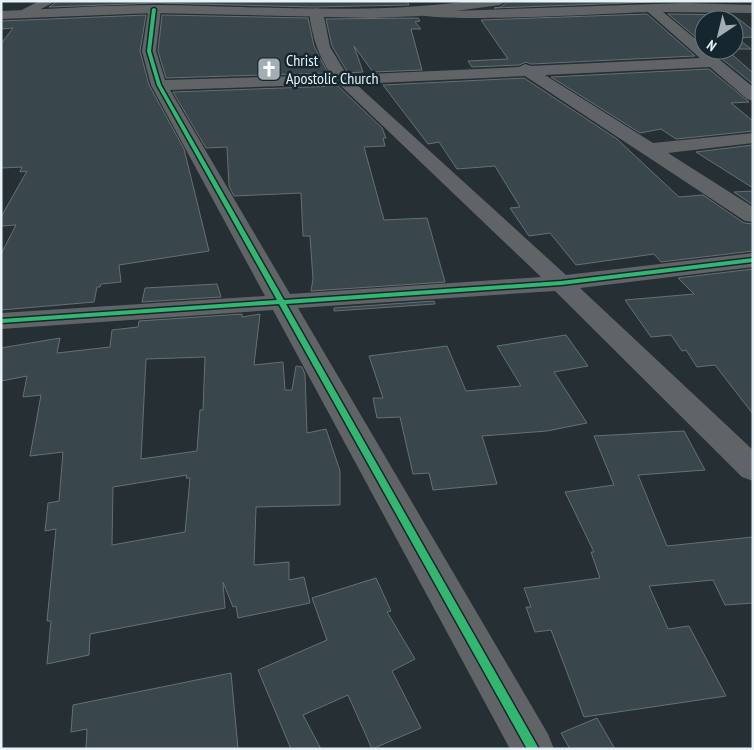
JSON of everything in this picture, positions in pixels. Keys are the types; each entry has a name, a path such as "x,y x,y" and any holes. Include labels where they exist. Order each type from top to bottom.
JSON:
{"street":[{"path":"21,14 50,1"},
{"path":"1,15 154,8 373,14 419,12 500,1"},
{"path":"419,12 452,15 685,7 750,12"},
{"path":"154,8 149,51 159,85 533,749"},
{"path":"652,9 753,96"},
{"path":"316,12 318,38 326,56 341,78 561,283 753,469"},
{"path":"159,85 270,82 525,69 714,62"},
{"path":"525,69 651,148 753,216"},
{"path":"651,148 753,138"},
{"path":"1,321 279,300 561,283 753,260"}],"building":[{"path":"58,1 407,1 409,5 313,7 156,3 49,7"},
{"path":"508,1 681,1 494,8 501,7"},
{"path":"647,14 694,56 531,64 526,62 519,65 472,67 468,61 508,59 481,20"},
{"path":"668,14 694,14 694,36"},
{"path":"146,15 140,51 149,85 184,149 209,251 119,265 121,282 101,284 100,287 97,287 94,302 1,310 1,254 16,225 1,226 1,217 27,171 20,172 22,167 1,168 1,44 13,28 1,29 1,21"},
{"path":"162,15 308,18 314,46 328,73 166,78 158,51"},
{"path":"418,18 420,21 415,22 421,29 411,29 422,70 373,72 354,46 363,72 348,73 332,46 326,19"},
{"path":"744,23 753,30 753,37 744,38"},
{"path":"744,44 751,49 744,49"},
{"path":"723,60 738,60 753,73 753,84"},
{"path":"709,69 749,102 731,103 753,121 753,131 676,139 661,129 640,133 551,77"},
{"path":"524,78 617,139 679,197 703,195 744,223 753,224 753,251 661,262 654,254 576,265 550,233 529,236 510,208 520,207 495,166 457,169 439,142 428,144 383,85"},
{"path":"338,86 382,128 386,138 383,138 385,146 364,147 384,220 427,218 445,282 311,291 313,279 310,236 303,236 301,193 234,196 229,186 227,147 206,148 173,92"},
{"path":"753,145 753,188 696,152"},
{"path":"753,191 753,205 734,192"},
{"path":"753,269 753,414 715,365 697,367 686,350 682,351 671,335 651,337 625,300 694,294 678,278"},
{"path":"217,284 221,297 142,302 145,288"},
{"path":"434,301 435,304 334,311 334,308"},
{"path":"242,314 242,317 260,314 254,365 283,362 285,390 292,390 296,366 302,367 305,374 307,433 326,429 340,471 340,505 256,507 254,565 289,562 289,580 304,577 310,603 238,618 236,606 233,607 223,582 225,608 90,634 89,655 47,664 51,621 47,621 56,529 45,531 48,503 59,501 63,452 30,456 41,395 23,397 27,376 1,381 1,348 60,338 57,353 110,347 112,330 138,327 139,321","holes":["205,357 203,410 200,410 197,451 141,459 146,359","187,475 186,478 190,478 185,532 112,545 113,487"]},
{"path":"566,335 588,366 554,372 587,423 547,431 482,436 497,484 433,490 429,473 413,474 400,417 377,418 373,398 383,398 369,356 447,346 466,391 521,386 497,346"},
{"path":"684,431 705,470 638,475 667,546 753,537 753,603 725,605 713,580 649,586 668,629 689,626 726,696 584,717 551,630 535,632 526,607 531,607 524,588 600,578 591,552 594,552 565,492 614,485 594,436"},
{"path":"376,578 391,611 387,612 415,659 392,671 421,728 372,749 348,695 303,715 321,749 291,749 258,670 327,640 312,598"},
{"path":"231,673 238,749 86,749 87,729 71,732 73,705"},
{"path":"597,718 615,749 570,749 561,733"}],"cycle path":[{"path":"154,9 149,51 159,85 533,749"},
{"path":"1,321 561,283 753,260"}],"place":[{"name":"Christ Apostolic Church","path":"269,69"}]}
